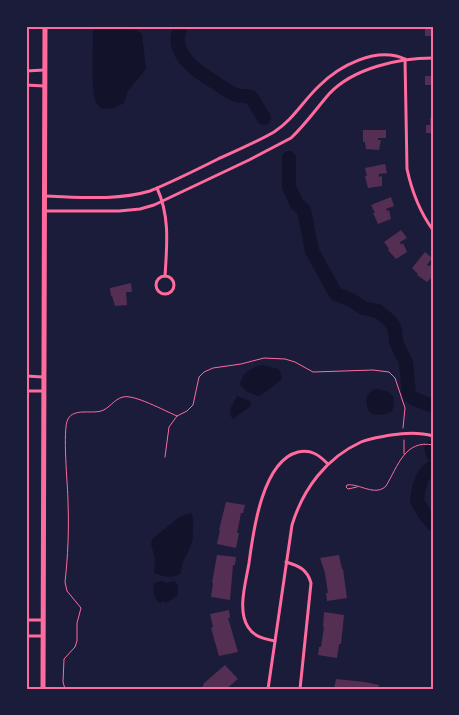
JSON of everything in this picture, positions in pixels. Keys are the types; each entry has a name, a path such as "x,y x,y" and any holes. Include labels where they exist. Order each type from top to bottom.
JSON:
{"main road":[{"path":"43,689 45,26"}],"street":[{"path":"44,196 121,197 140,194 157,188 275,131 294,115 319,86 342,69 360,60 380,55 393,54 405,59"},
{"path":"44,210 128,211 163,202 291,138 329,95 348,79 366,70 405,59 433,58"},
{"path":"405,59 407,169 416,200 433,230"},
{"path":"26,71 44,70"},
{"path":"26,85 44,86"},
{"path":"157,188 163,202 168,239 165,276"},
{"path":"165,276 172,279 174,285 170,292 165,294 159,292 156,286 157,280 165,276"},
{"path":"26,376 43,377"},
{"path":"26,391 44,391"},
{"path":"268,689 292,525 296,509 310,485 328,464 362,441 403,433 433,436"},
{"path":"275,641 255,635 248,627 244,618 244,595 253,532 259,509 264,494 276,471 288,457 296,453 309,452 317,454 328,464"},
{"path":"286,562 304,569 309,575 311,583 300,689"},
{"path":"26,620 44,620"},
{"path":"26,636 44,636"}],"path":[{"path":"165,457 170,427 177,416 187,411 193,404 196,385 199,377 204,372 213,368 264,358 285,359 313,372 373,370 389,372 395,378 405,408 404,454"},
{"path":"65,689 63,682 64,660 75,647 77,641 77,623 81,608 67,591 65,582 68,520 66,426 68,418 79,412 102,411 118,399 127,397 177,416"},
{"path":"357,487 379,491 383,489 404,454 416,444 433,445"}],"shaded area":[{"path":"95,26 126,27 137,30 142,34 146,69 128,91 124,103 114,108 102,109 96,104 94,98 93,31"},
{"path":"262,365 279,369 282,377 281,380 260,396 244,389 240,384 243,376 248,371"},
{"path":"374,389 384,390 391,394 394,401 392,411 376,415 369,411 367,395"},
{"path":"237,396 250,401 251,406 233,419 230,415 231,407"},
{"path":"191,513 193,517 192,543 183,562 181,573 168,577 154,573 155,558 151,544 153,538 181,516"},
{"path":"162,581 166,583 174,581 178,585 178,595 166,603 163,601 160,603 154,594 154,583"}],"building":[{"path":"414,26 433,26 433,36 425,36 425,29 414,29"},
{"path":"425,76 433,76 433,85 425,85"},
{"path":"430,118 433,118 433,133 426,133 426,125 430,125"},
{"path":"363,130 386,130 386,138 378,138 378,140 381,140 379,150 366,149 365,142 363,142"},
{"path":"385,164 387,173 379,174 379,177 382,176 382,186 368,188 365,168"},
{"path":"391,197 394,206 386,209 387,211 389,210 391,219 378,224 371,205"},
{"path":"401,230 407,238 400,242 401,245 403,243 407,252 396,259 384,242"},
{"path":"425,252 432,258 427,265 433,267 433,276 427,282 417,275 412,268"},
{"path":"131,283 132,292 126,292 127,305 115,306 110,288"},
{"path":"226,502 245,505 243,513 241,513 236,548 217,544"},
{"path":"217,555 236,557 235,565 233,565 230,600 211,597"},
{"path":"339,555 347,598 327,601 326,593 328,593 325,573 320,558"},
{"path":"229,610 230,618 228,618 238,652 219,656 211,628 213,627 210,614"},
{"path":"324,612 344,615 341,644 339,644 337,658 318,655 324,627"},
{"path":"225,665 238,679 226,689 200,689 203,684"},
{"path":"336,679 379,685 378,689 334,689"}],"waterway":[{"path":"181,26 178,45 186,60 200,73 238,96 251,97 264,118"},
{"path":"289,158 289,187 297,204 304,210 312,251 336,294 351,300 363,308 378,311 391,322 395,330 396,342 406,363 409,395 414,399 433,406"},
{"path":"431,448 433,454"},
{"path":"433,467 423,477 417,501 433,524"}]}
